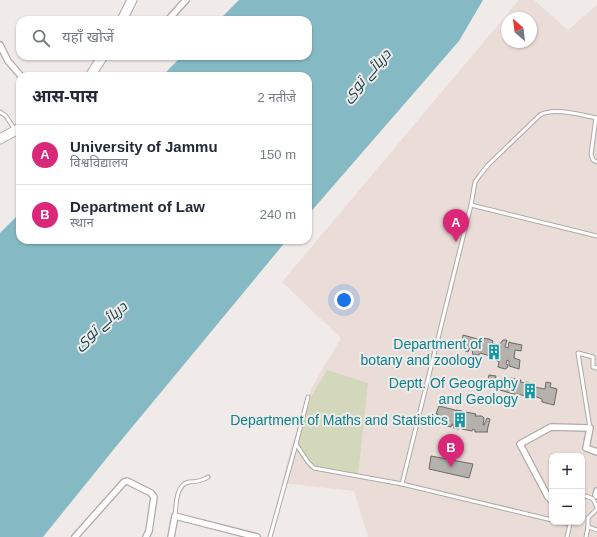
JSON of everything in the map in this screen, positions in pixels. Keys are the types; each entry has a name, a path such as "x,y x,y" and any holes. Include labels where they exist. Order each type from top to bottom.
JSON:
{"main road":[{"path":"124,16 132,0"},
{"path":"131,16 138,0"},
{"path":"93,72 101,60"},
{"path":"100,72 107,60"},
{"path":"0,139 16,132"},
{"path":"0,145 16,133"}],"street":[{"path":"172,16 186,0"},
{"path":"0,45 8,61 18,72"},
{"path":"549,498 520,444 551,426 590,428 586,448 597,452"},
{"path":"75,537 124,482 127,481 151,493 154,497 149,531 146,537"},
{"path":"597,491 597,496"},
{"path":"171,537 175,516 257,537"}],"lane":[{"path":"0,112 6,116 16,128"},
{"path":"402,484 476,182 480,175 488,165 540,115 547,112 596,118 591,154 593,160 597,162"},
{"path":"471,205 597,236"},
{"path":"590,428 578,354 593,357 593,367 597,368"},
{"path":"270,537 308,397"},
{"path":"296,444 314,468 402,484 549,519"},
{"path":"175,516 178,494 182,486 188,483 202,481 208,477"},
{"path":"585,496 593,499 597,508 588,518 586,537"},
{"path":"567,537 570,525"},
{"path":"588,527 597,530"}],"shaded area":[{"path":"519,0 534,0 568,30 597,5 597,537 368,537 354,491 282,483 291,447 312,387 341,338 282,282 501,21 501,48 537,48 537,12 509,12"}],"green space":[{"path":"327,370 368,383 358,476 310,469 295,448 312,395"}],"water":[{"name":"دریائے توی","path":"239,0 483,0 459,41 312,210 312,72 166,72 178,60 312,60 312,16 223,16"},
{"name":"دریائے توی","path":"16,217 16,244 284,244 43,537 0,537 0,233"}],"building":[{"name":"Department of botany and zoology","path":"463,335 481,340 481,338 489,339 493,341 492,343 499,345 503,340 507,340 505,347 508,348 509,342 522,345 521,351 515,350 514,358 520,360 519,369 509,366 509,361 507,360 507,368 505,369 498,367 499,362 496,360 497,356 494,357 480,353 479,355 473,355 472,350 474,344 472,343 468,352 461,349"},
{"name":"Deptt. Of Geography and Geology","path":"489,375 496,376 495,381 501,382 502,378 511,380 511,378 521,380 520,382 535,384 534,387 545,389 546,382 551,383 550,387 557,389 554,405 542,402 542,399 537,397 517,395 486,386 487,382 484,381 485,379 488,379"},
{"name":"Department of Maths and Statistics","path":"439,406 455,410 456,412 456,410 462,411 461,413 463,412 465,414 466,412 476,414 475,416 482,416 484,418 483,425 487,418 490,419 488,432 475,432 473,429 472,431 462,429 462,426 460,426 459,429 453,428 455,426 453,426 453,424 451,427 441,424 441,421 437,422 436,418 438,418 438,414 436,414"},
{"path":"431,456 473,464 469,478 429,469"}],"place":[{"name":"University of Jammu","path":"456,242"},
{"name":"Department of botany and zoology","path":"494,352"},
{"name":"Deptt. Of Geography and Geology","path":"530,391"},
{"name":"Department of Maths and Statistics","path":"460,420"},
{"name":"Department of Law","path":"451,467"}]}
